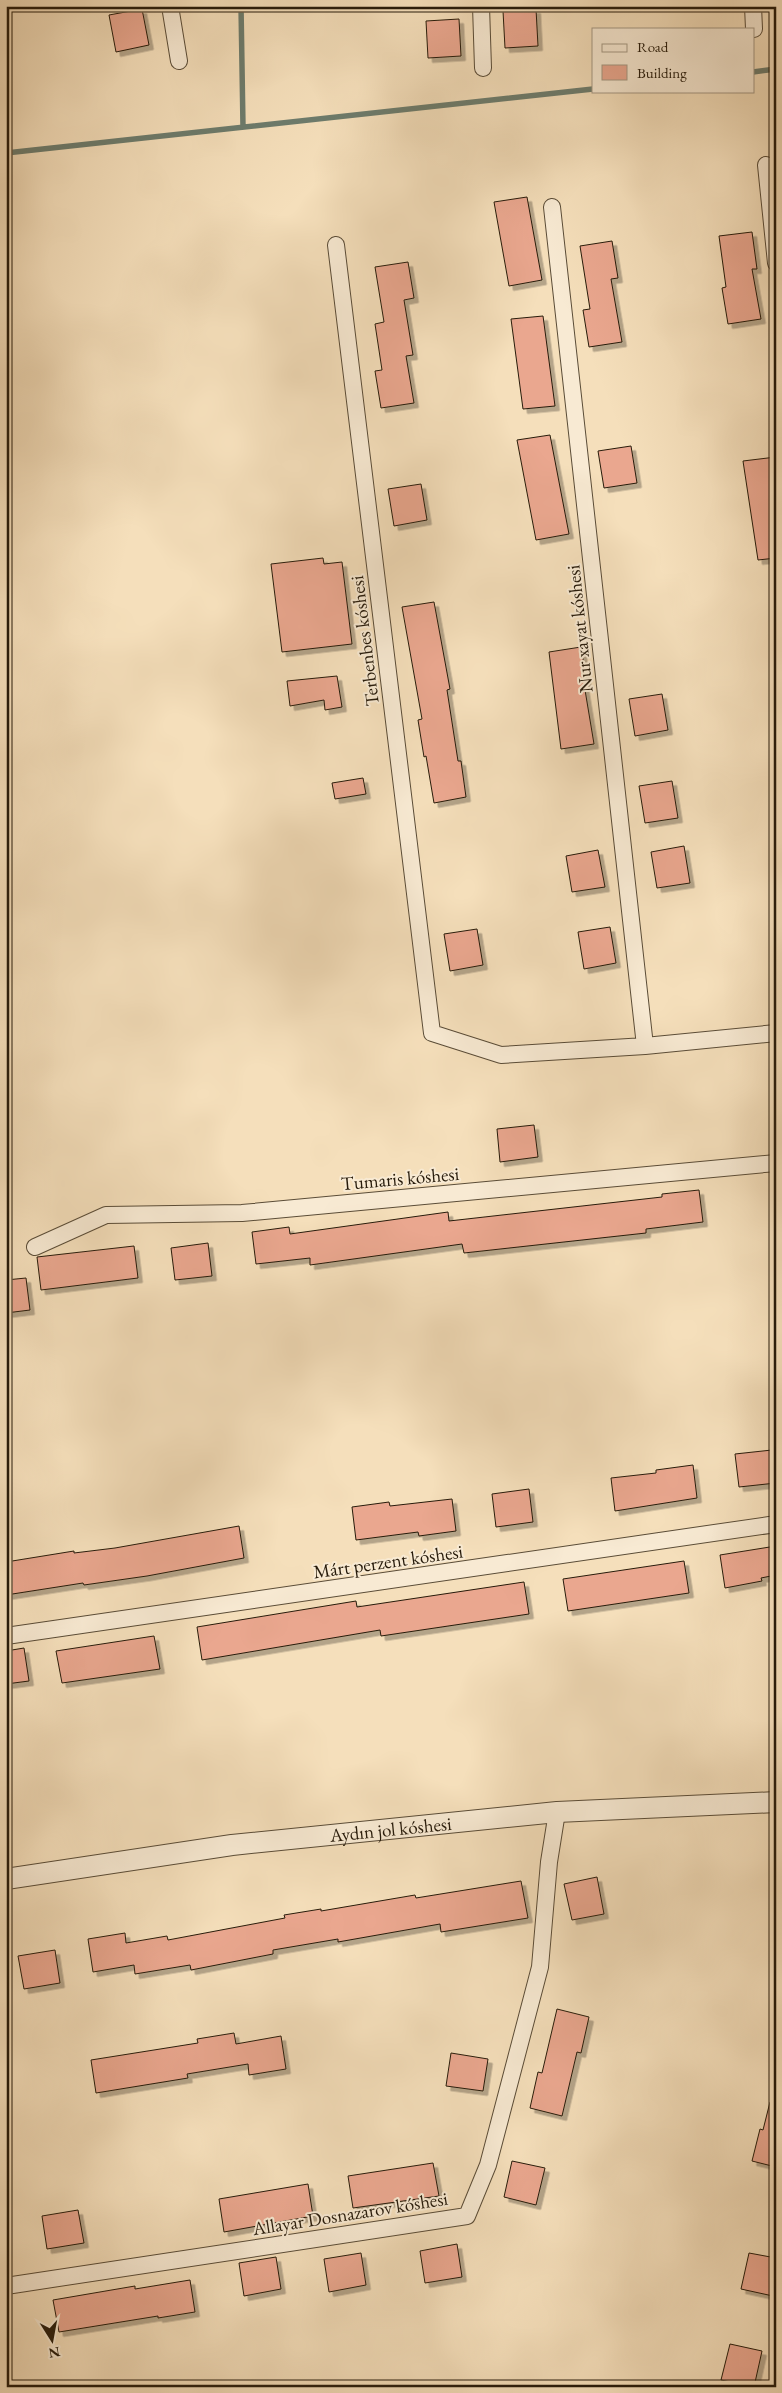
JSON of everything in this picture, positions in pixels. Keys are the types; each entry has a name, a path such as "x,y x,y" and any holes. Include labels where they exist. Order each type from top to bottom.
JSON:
{"street":[{"path":"170,6 179,61"},
{"path":"481,6 483,68"},
{"path":"753,6 754,28"},
{"path":"766,165 776,263"},
{"name":"Nur xayat kóshesi","path":"552,206 645,1046"},
{"name":"Terbenbes kóshesi","path":"336,245 432,1033 501,1055 645,1046"},
{"path":"645,1046 776,1033"},
{"name":"Tumaris kóshesi","path":"35,1247 106,1215 242,1213 776,1163"},
{"name":"Márt perzent kóshesi","path":"6,1636 776,1524"},
{"name":"Aydın jol kóshesi","path":"6,1879 232,1845 557,1812 776,1802"},
{"name":"Allayar Dosnazarov kóshesi","path":"6,2286 467,2216 488,2164 540,1967 549,1862 557,1812"}],"building":[{"path":"142,9 149,45 116,52 109,15"},
{"path":"536,9 538,46 505,48 503,11"},
{"path":"459,19 461,56 428,58 426,21"},
{"path":"527,197 542,280 509,286 494,202"},
{"path":"752,232 757,269 752,269 761,319 728,324 722,288 726,287 719,236"},
{"path":"612,241 618,278 611,279 622,342 589,347 583,310 590,309 580,246"},
{"path":"408,262 414,298 404,300 413,355 406,356 414,403 381,408 375,371 382,370 375,324 384,322 375,267"},
{"path":"543,316 555,406 523,409 511,319"},
{"path":"550,435 569,534 536,540 517,440"},
{"path":"631,446 637,483 604,488 598,451"},
{"path":"776,457 776,558 758,560 743,461"},
{"path":"421,484 427,520 394,526 388,489"},
{"path":"323,558 324,564 342,562 352,644 282,652 271,564"},
{"path":"434,602 450,689 447,690 458,761 461,761 466,797 434,803 426,756 424,757 418,720 422,719 402,607"},
{"path":"581,647 587,684 584,684 594,744 561,749 549,652"},
{"path":"337,676 342,707 325,710 324,700 290,706 287,681"},
{"path":"662,694 668,730 635,736 629,699"},
{"path":"363,778 366,794 335,799 332,783"},
{"path":"672,781 678,818 645,823 639,786"},
{"path":"684,846 690,883 657,888 651,852"},
{"path":"598,850 605,887 572,892 566,856"},
{"path":"610,927 616,963 584,969 578,932"},
{"path":"477,929 483,965 450,971 444,934"},
{"path":"534,1125 538,1157 500,1162 497,1129"},
{"path":"699,1190 703,1222 646,1229 646,1233 464,1253 462,1244 310,1265 310,1258 256,1264 252,1232 289,1227 290,1234 448,1212 449,1221 662,1197 662,1194"},
{"path":"208,1243 212,1276 175,1280 171,1248"},
{"path":"134,1246 138,1278 41,1290 37,1257"},
{"path":"26,1278 30,1310 6,1313 6,1280"},
{"path":"772,1450 776,1483 739,1487 735,1454"},
{"path":"693,1465 697,1498 615,1511 611,1478 656,1473 656,1470"},
{"path":"529,1489 533,1522 496,1527 492,1494"},
{"path":"452,1499 456,1531 419,1536 418,1532 356,1540 352,1507 389,1502 390,1506"},
{"path":"239,1526 244,1558 147,1576 84,1585 83,1583 6,1595 6,1562 74,1551 74,1553 115,1548"},
{"path":"776,1546 776,1575 761,1578 762,1581 725,1588 720,1555"},
{"path":"684,1561 689,1593 568,1611 563,1579"},
{"path":"524,1582 529,1614 381,1636 380,1630 202,1660 197,1627 356,1601 357,1607"},
{"path":"154,1636 160,1669 62,1683 56,1651"},
{"path":"24,1648 29,1681 6,1684 6,1651"},
{"path":"597,1877 604,1914 572,1920 564,1884"},
{"path":"521,1881 528,1918 441,1932 440,1924 338,1942 338,1939 273,1950 273,1954 191,1970 190,1965 135,1974 134,1965 93,1972 88,1939 125,1933 126,1943 167,1936 168,1940 285,1918 284,1915 321,1909 321,1911 415,1895 416,1898"},
{"path":"55,1950 60,1983 24,1989 18,1956"},
{"path":"557,2009 589,2017 581,2053 577,2052 562,2116 530,2108 538,2072 542,2073"},
{"path":"234,2033 236,2044 281,2036 286,2069 249,2075 248,2064 187,2074 188,2078 96,2093 91,2060 198,2043 197,2039"},
{"path":"451,2053 488,2059 483,2091 446,2086"},
{"path":"770,2102 776,2103 776,2167 752,2161 760,2129 763,2130"},
{"path":"512,2161 545,2168 536,2205 504,2197"},
{"path":"433,2163 439,2196 353,2208 348,2176"},
{"path":"308,2184 313,2216 224,2232 219,2199"},
{"path":"78,2210 84,2243 47,2249 42,2216"},
{"path":"457,2244 462,2277 425,2283 420,2251"},
{"path":"361,2253 366,2285 329,2292 324,2259"},
{"path":"749,2253 776,2258 773,2296 741,2289"},
{"path":"276,2257 281,2289 244,2296 239,2263"},
{"path":"190,2280 195,2312 59,2332 53,2300 135,2286 135,2289"},
{"path":"730,2344 762,2351 754,2387 721,2380"}],"waterway":[{"path":"241,6 243,127"},
{"path":"754,72 776,69"},
{"path":"6,153 592,89"}]}
